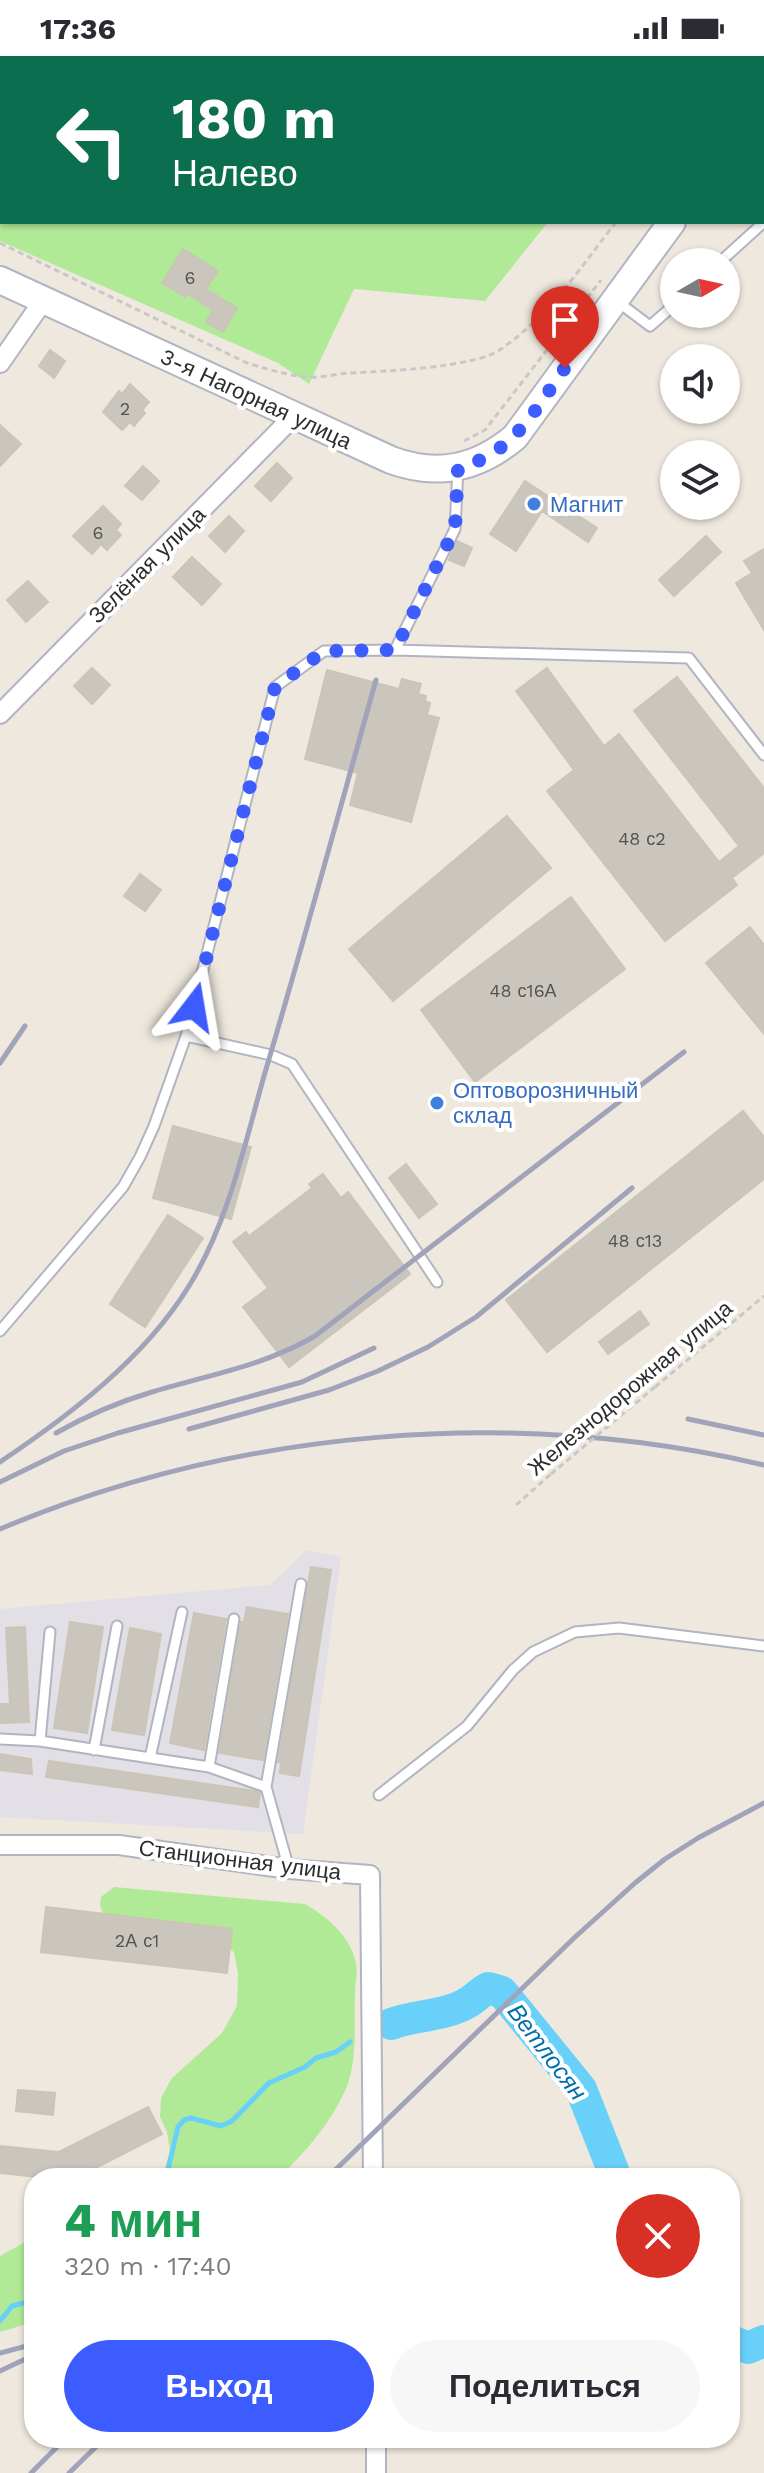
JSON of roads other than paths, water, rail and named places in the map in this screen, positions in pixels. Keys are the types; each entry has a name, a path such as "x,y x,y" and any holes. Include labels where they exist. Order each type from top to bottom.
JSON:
{"street":[{"path":"608,288 670,224"},
{"name":"3-я Нагорная улица","path":"0,280 406,465 440,470 458,468 488,457 515,437 608,288"},
{"path":"0,363 43,301"},
{"name":"Зелёная улица","path":"0,714 294,416"},
{"name":"Станционная улица","path":"0,1845 119,1845 289,1869 370,1875 373,2168"},
{"path":"376,2448 376,2473"}],"lane":[{"path":"735,248 762,224"},
{"path":"608,288 650,326 660,317"},
{"path":"395,650 455,529 458,468"},
{"path":"0,1331 123,1187 154,1126 186,1036 275,687 324,651 689,658 764,755"},
{"path":"186,1036 271,1055 292,1064 437,1282"},
{"path":"289,1869 266,1787 301,1584"},
{"path":"150,1758 182,1612"},
{"path":"209,1767 234,1619"},
{"path":"94,1750 117,1626"},
{"path":"379,1795 461,1733 484,1709 513,1670 533,1652 575,1632 619,1628 764,1646"},
{"path":"40,1741 50,1632"},
{"path":"0,1739 40,1741 209,1767 266,1787"}],"waterway":[{"name":"Ветлосян","path":"391,2024 458,2007 488,1988 502,1992 581,2089 612,2168"},
{"name":"Ветлосян","path":"168,2168 178,2127 184,2120 191,2118 221,2126 232,2121 269,2083 305,2067 316,2058 336,2052 350,2042"},
{"name":"Ветлосян","path":"0,2321 12,2306 24,2303"},
{"name":"Ветлосян","path":"740,2344 748,2348 764,2341"}],"railway":[{"path":"0,1462 79,1405 128,1361 171,1313 203,1262 225,1211 242,1157 376,680"},
{"path":"0,1063 25,1026"},
{"path":"56,1433 127,1400 256,1362 315,1336 684,1052"},
{"path":"189,1429 329,1390 428,1347 476,1317 632,1188"},
{"path":"0,1482 64,1451 118,1433 302,1382 374,1348"},
{"path":"688,1419 764,1435"},
{"path":"0,1529 91,1495 185,1469 280,1449 377,1437 475,1433 572,1436 669,1447 764,1465"},
{"path":"337,2168 574,1938 635,1883 698,1838 764,1803"},
{"path":"0,2353 24,2347"},
{"path":"0,2371 24,2360"},
{"path":"31,2473 56,2448"},
{"path":"69,2473 95,2448"}],"place":[{"name":"Магнит","path":"534,504"},
{"name":"Оптоворозничный склад","path":"437,1103"}]}
